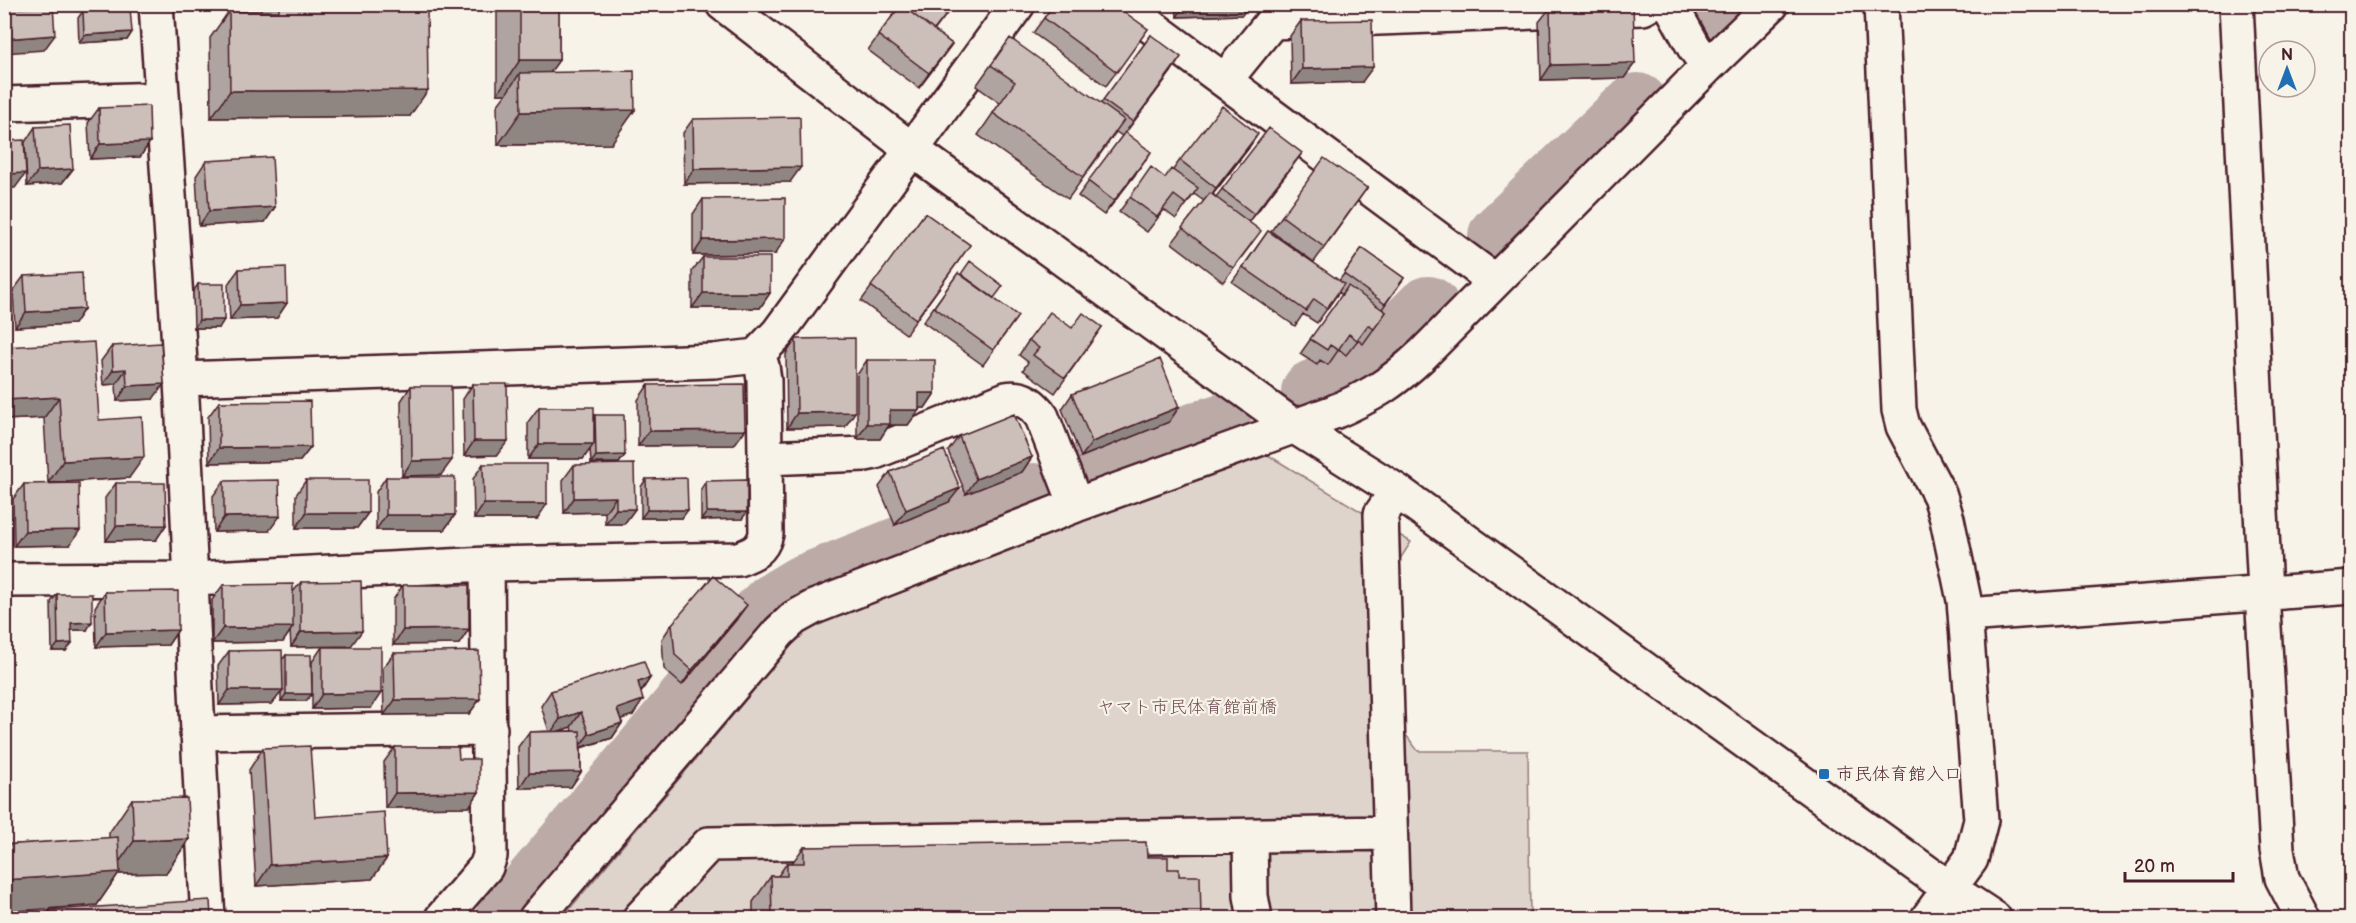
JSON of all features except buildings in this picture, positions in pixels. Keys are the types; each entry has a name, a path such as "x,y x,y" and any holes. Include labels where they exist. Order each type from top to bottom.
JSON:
{"street":[{"path":"156,4 181,379 192,579 196,733 208,918"},
{"path":"723,4 911,149 1295,427 1397,491 1950,889 1994,918"},
{"path":"181,379 714,361 756,356 778,333 1018,4"},
{"path":"1121,4 1495,281"},
{"path":"1225,80 1272,22 1643,8 1650,4"},
{"path":"536,918 771,641 794,618 814,607 1076,506 1295,427 1369,397 1385,387 1422,355 1708,66 1773,4"},
{"path":"1881,4 1899,410 1903,426 1940,496 1947,519 1966,615 1981,820 1971,859 1928,918"},
{"path":"2236,4 2265,592 2263,610 2278,861 2282,878 2303,918"},
{"path":"1677,10 1708,66"},
{"path":"4,104 162,99"},
{"path":"4,580 192,579 487,564 738,558 755,552 763,545 766,534 764,380 762,366 756,356"},
{"path":"765,458 875,452 1006,399 1019,398 1036,409 1042,417 1076,506"},
{"path":"1393,918 1380,514 1397,491"},
{"path":"442,918 486,867 490,856 487,564"},
{"path":"1966,615 2352,587"},
{"path":"196,733 490,729"},
{"path":"640,918 709,844 1390,833"},
{"path":"1250,836 1251,896 1255,918"}],"green space":[{"name":"ヤマト市民体育館前橋","path":"1263,452 1411,542 1400,559 1400,727 1418,751 1528,751 1530,918 562,918 807,627"}],"waterway":[{"path":"1715,29 1739,4"},
{"path":"1500,236 1637,105"},
{"path":"1313,392 1367,369 1428,308"},
{"path":"1090,472 1220,426"},
{"path":"507,918 751,627 773,605 803,587 1034,495"}],"place":[{"name":"市民体育館入口","path":"1824,774"}]}
